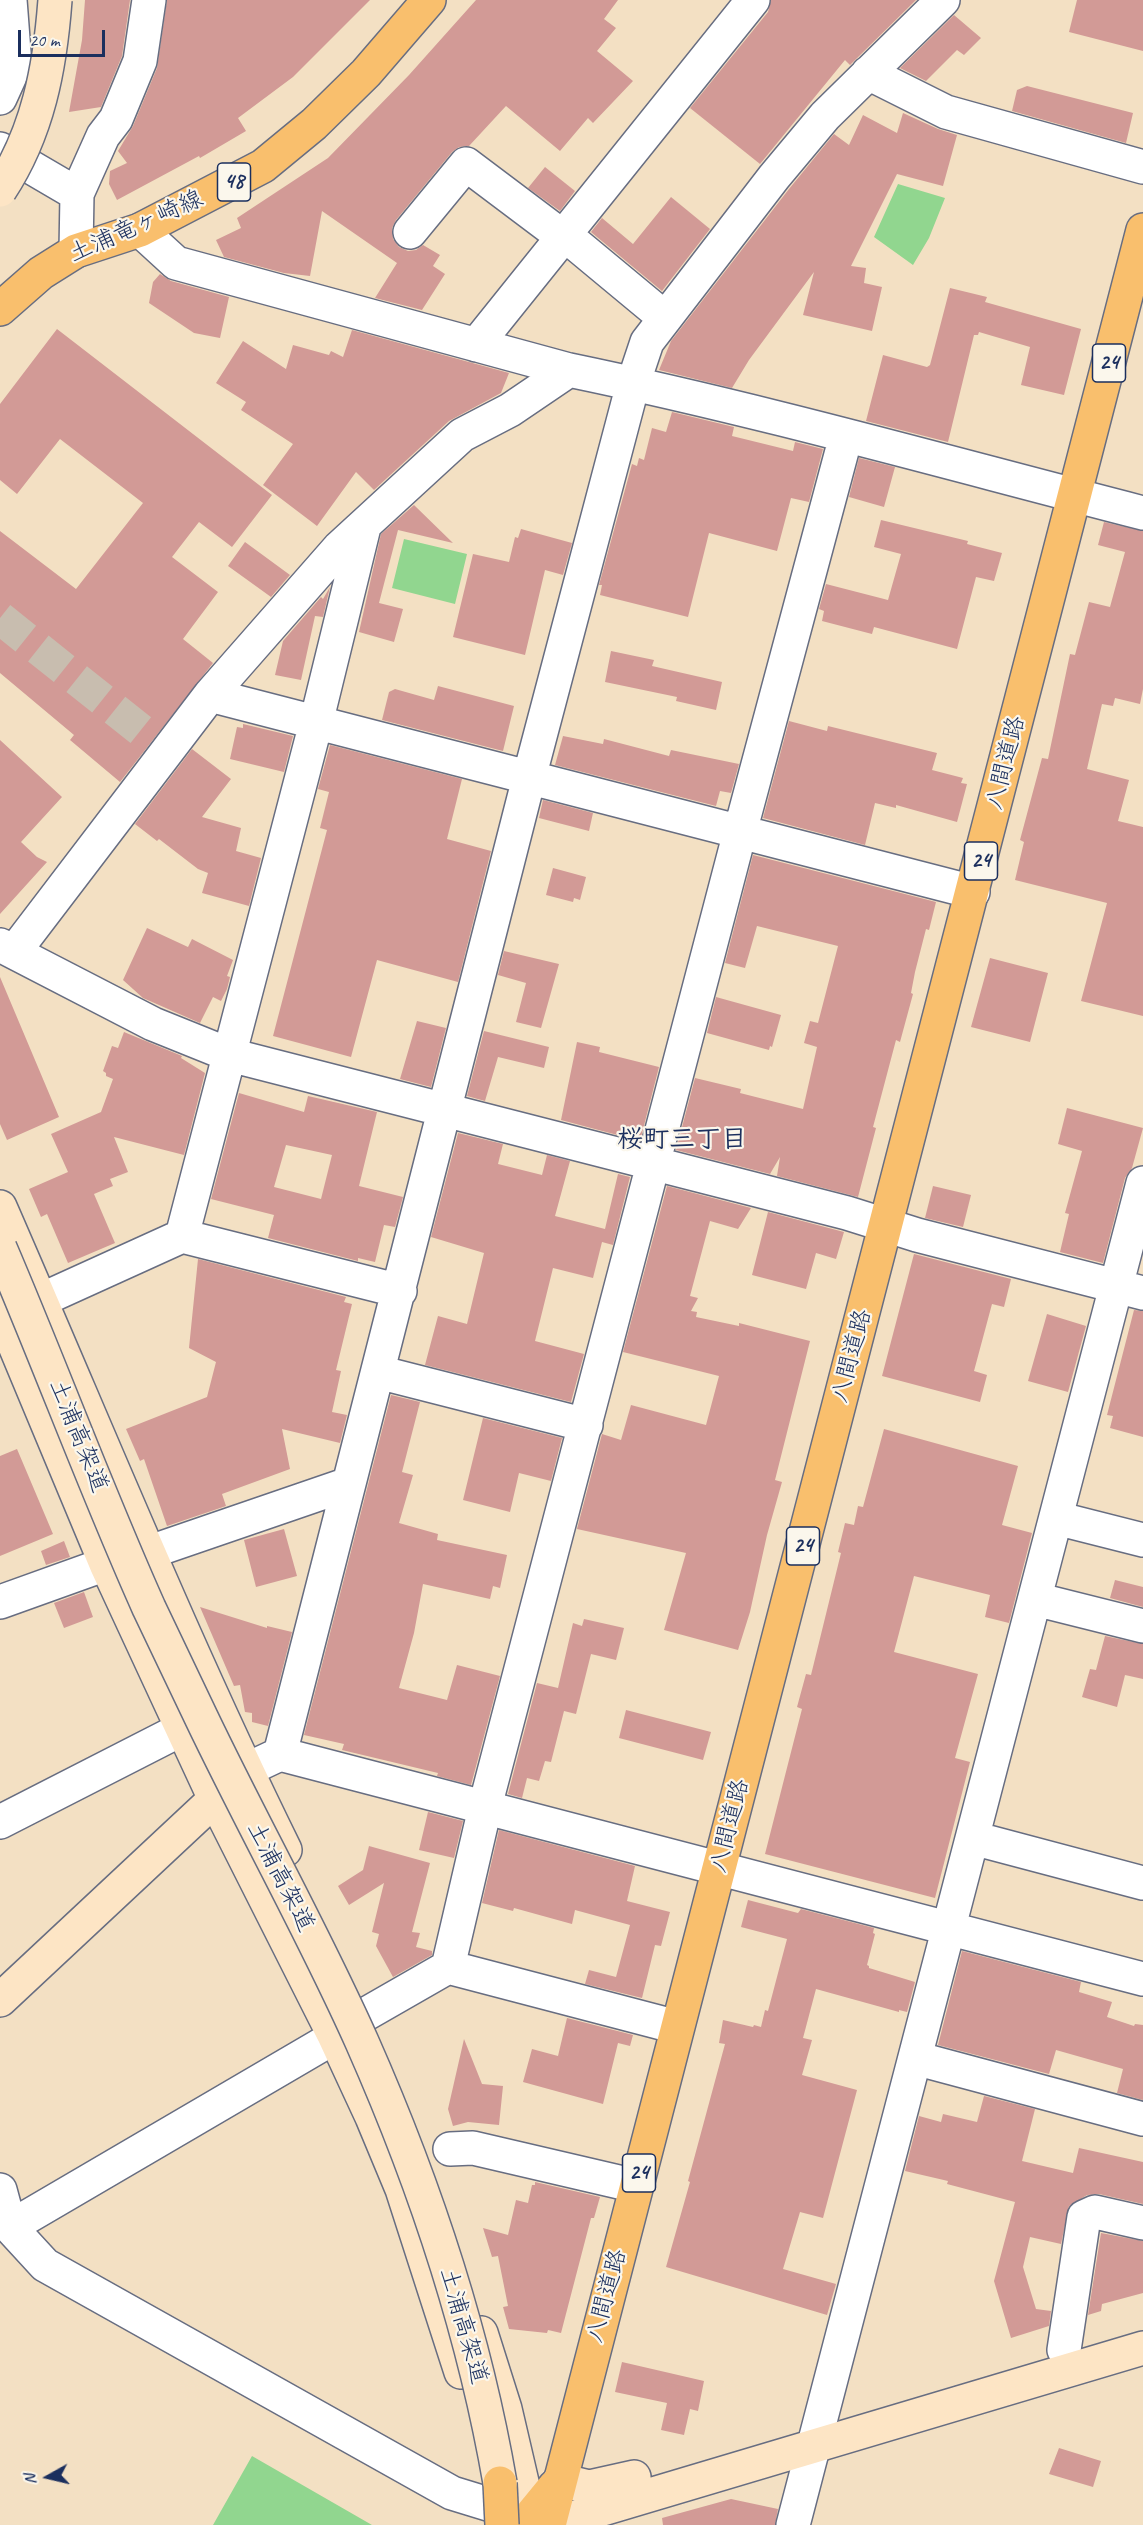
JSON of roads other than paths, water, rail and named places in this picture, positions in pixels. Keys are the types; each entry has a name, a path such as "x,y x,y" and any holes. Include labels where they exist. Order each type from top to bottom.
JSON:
{"main road":[{"name":"土浦竜ヶ崎線","path":"3,301 75,251 140,230 263,166 314,124 366,73 429,0"},
{"name":"八間道路","path":"560,2480 1143,231"},
{"name":"24","path":"519,2517 560,2480"}],"street":[{"path":"0,98 15,65 10,0"},
{"path":"0,190 24,149 38,110 47,71 55,0"},
{"path":"75,251 77,194 103,136 116,119 140,61 149,0"},
{"path":"476,345 753,0"},
{"path":"280,1754 348,1484 400,1291 529,778 646,342 781,168 825,116 943,0"},
{"path":"868,73 946,112 1143,167"},
{"path":"0,149 77,194"},
{"path":"410,232 466,164 564,236 665,318"},
{"path":"140,230 176,263 568,370 846,436 1143,513"},
{"path":"568,370 510,410 462,435 339,548 210,695 7,948 153,1024 230,1055 847,1213 886,1226 1130,1290"},
{"path":"448,1967 486,1806 740,832 846,436"},
{"path":"182,1236 316,723 364,527"},
{"path":"210,695 973,892"},
{"path":"793,2525 1056,1518 1130,1290 1143,1184"},
{"path":"0,1207 147,1553 246,1770 366,2014 428,2162 505,2409 519,2517"},
{"path":"400,1291 182,1236 41,1300 0,1308 106,1564 215,1799 334,2035 402,2189 459,2364 486,2459 519,2517"},
{"name":"土浦高架道","path":"0,1248 148,1606 235,1788 342,1999 381,2088 414,2169 445,2260 519,2517"},
{"path":"378,1372 586,1425"},
{"path":"0,1602 106,1564 147,1553 348,1484"},
{"path":"1056,1518 1143,1540"},
{"path":"1035,1599 1143,1626"},
{"path":"0,1822 182,1729"},
{"path":"0,2000 246,1770 280,1754 1143,1979"},
{"path":"973,1838 1143,1882"},
{"path":"366,2014 448,1967 677,2027"},
{"path":"10,2227 321,2045"},
{"path":"915,2058 1143,2119"},
{"path":"450,2149 473,2148 636,2186"},
{"path":"0,2190 10,2227 45,2265 452,2493 519,2517 818,2434 1143,2348"},
{"path":"1064,2350 1084,2217 1095,2212 1143,2223"},
{"path":"560,2480 589,2487 604,2486 818,2434 909,2394 1143,2326"}],"tunnel":[{"path":"0,618 167,751"}],"district":[{"name":"桜町三丁目","path":"682,1140"}]}
